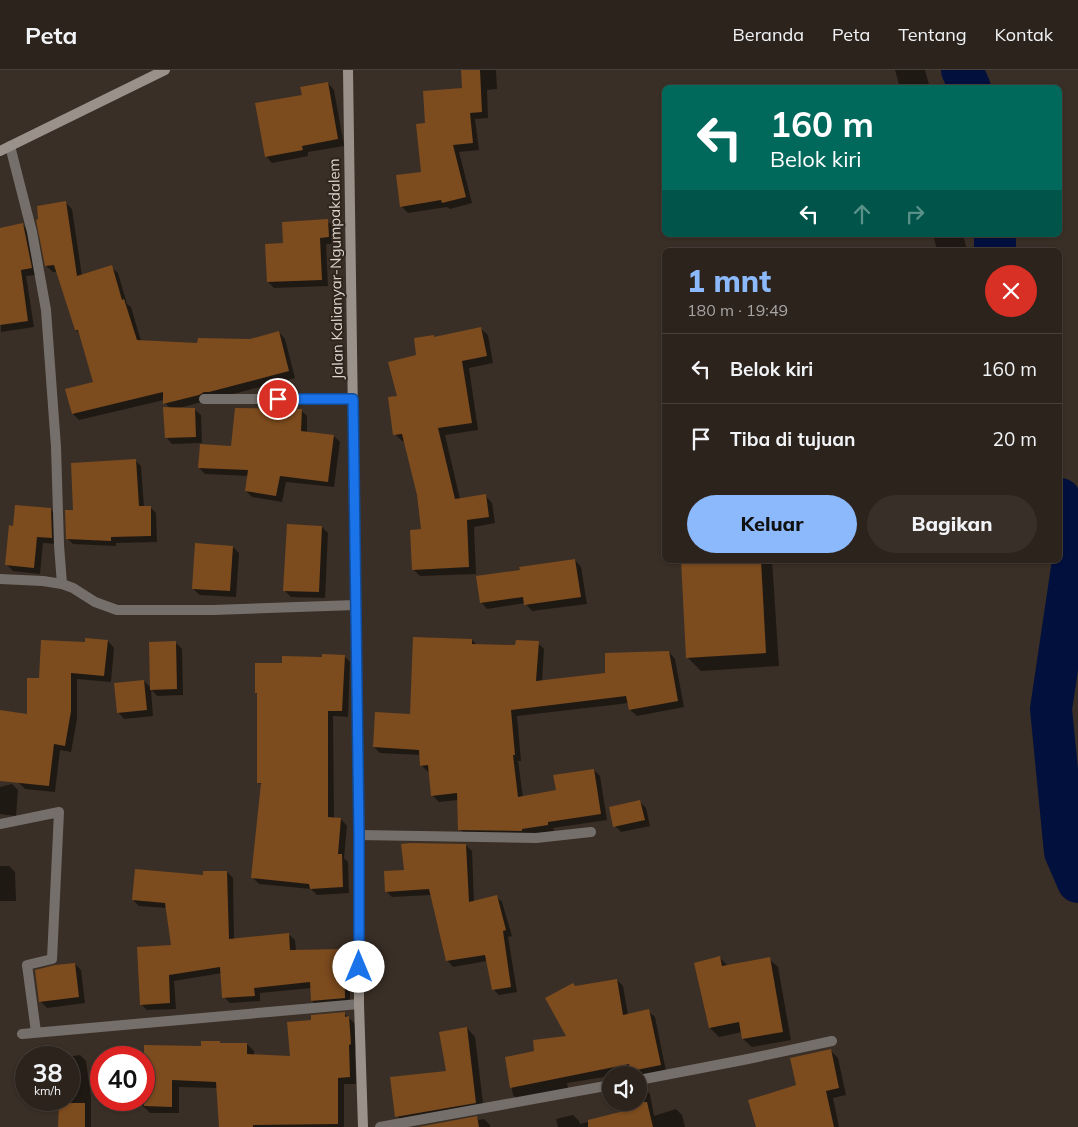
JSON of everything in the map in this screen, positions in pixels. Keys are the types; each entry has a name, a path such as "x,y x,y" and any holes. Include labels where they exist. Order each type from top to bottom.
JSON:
{"street":[{"path":"0,151 165,70"},
{"name":"Jalan Kalianyar-Ngumpakdalem","path":"348,70 359,835 359,1004 363,1127"},
{"path":"10,146 32,232 46,310 56,446 62,584"},
{"path":"204,399 353,399"},
{"path":"0,579 62,584 73,588 95,602 117,610 213,610 356,606"},
{"path":"0,824 59,812 52,959 27,966 36,1032"},
{"path":"359,835 536,838 591,832"},
{"path":"22,1034 359,1004"},
{"path":"647,1078 832,1041"},
{"path":"380,1127 602,1087"}],"building":[{"path":"461,70 480,70 482,112 470,113 473,143 453,145 466,197 442,203 441,200 400,207 396,175 421,172 416,124 425,123 423,91 462,88"},
{"path":"328,82 338,139 302,146 303,150 265,157 255,103 302,95 300,87"},
{"path":"66,201 77,276 112,265 122,300 124,299 137,340 197,343 198,338 250,339 279,331 289,371 163,404 163,392 72,414 65,389 93,382 78,330 75,330 54,265 45,266 36,220 38,219 37,206"},
{"path":"328,219 329,237 320,238 322,280 267,282 265,244 283,243 282,222"},
{"path":"23,223 32,268 21,270 28,321 0,325 0,228"},
{"path":"481,327 487,356 462,361 472,423 438,428 455,499 486,494 489,517 467,520 469,567 412,570 410,530 421,529 417,495 402,434 393,435 388,397 397,396 388,362 416,355 414,338 434,335 434,337"},
{"path":"163,407 195,408 196,437 165,438"},
{"path":"235,408 302,409 301,431 334,435 328,482 280,476 276,496 245,491 248,470 198,468 200,444 231,446"},
{"path":"136,459 139,506 151,506 151,536 111,537 111,541 66,539 65,510 73,510 71,463"},
{"path":"15,505 51,508 52,538 37,537 34,568 5,565 9,525 13,526"},
{"path":"287,524 322,526 319,592 283,591"},
{"path":"195,543 233,546 230,591 192,589"},
{"path":"575,559 581,597 524,605 523,597 480,603 476,576 520,570 519,567"},
{"path":"681,563 761,563 766,653 686,658"},
{"path":"413,637 472,639 472,644 515,645 516,640 539,641 536,681 605,673 605,653 669,651 678,701 629,710 626,696 511,710 515,755 513,755 518,797 556,790 553,775 594,769 601,814 548,822 548,825 522,829 522,831 458,830 457,793 431,796 428,765 420,766 419,750 373,747 375,712 410,714"},
{"path":"85,638 108,640 104,676 71,673 71,711 65,746 54,744 49,786 0,781 0,710 27,714 27,678 39,678 41,640 85,642"},
{"path":"176,641 177,689 150,690 149,642"},
{"path":"322,654 345,655 342,711 328,711 328,817 341,818 338,854 342,854 343,887 310,889 309,884 251,878 261,783 257,783 255,663 282,663 282,656 322,657"},
{"path":"144,680 147,710 117,713 114,683"},
{"path":"640,800 645,820 613,827 609,807"},
{"path":"401,844 466,844 469,902 497,895 506,930 503,931 511,987 492,990 485,955 446,961 429,889 385,892 384,871 404,870"},
{"path":"135,869 203,875 203,871 227,871 229,939 289,933 290,950 344,949 345,998 311,1001 310,982 254,988 255,996 222,998 220,967 169,975 170,1003 140,1005 137,947 171,945 165,903 132,900"},
{"path":"720,956 722,966 770,957 783,1032 742,1039 739,1022 709,1028 694,963"},
{"path":"75,963 79,997 39,1002 35,970"},
{"path":"617,979 623,1015 649,1009 661,1065 647,1068 647,1066 630,1066 629,1064 602,1066 602,1069 510,1088 505,1057 534,1051 533,1040 566,1036 545,998 573,983 575,986"},
{"path":"345,1012 345,1017 349,1016 351,1044 349,1045 350,1077 338,1078 338,1124 219,1127 216,1082 172,1080 172,1107 155,1106 155,1046 144,1045 201,1046 201,1041 247,1043 247,1054 290,1056 287,1022 311,1020 311,1015"},
{"path":"467,1027 476,1103 395,1117 390,1077 446,1071 439,1032"},
{"path":"831,1049 839,1088 826,1091 834,1127 756,1127 748,1100 796,1085 790,1058"},
{"path":"647,1102 653,1127 588,1127 588,1120 624,1111 647,1111"},
{"path":"80,1103 85,1103 85,1127 58,1127 59,1111 80,1111"},
{"path":"477,1116 479,1127 418,1127"}],"waterway":[{"path":"962,70 969,85"},
{"path":"995,237 995,248"},
{"path":"1062,504 1076,541 1051,709 1065,852 1078,882"}],"route":[{"path":"278,399 353,399 359,967"}]}
